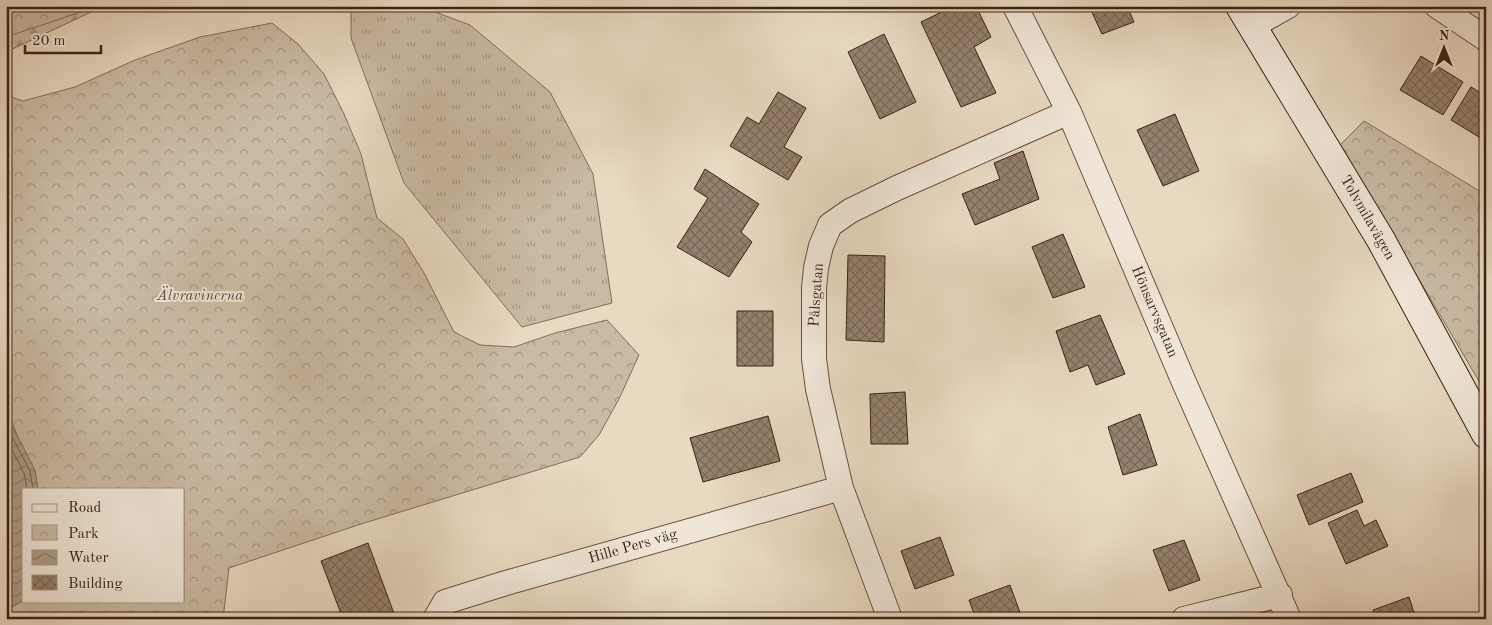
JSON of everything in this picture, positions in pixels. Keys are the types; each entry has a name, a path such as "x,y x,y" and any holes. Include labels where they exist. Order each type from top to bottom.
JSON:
{"street":[{"name":"Hönsarvsgatan","path":"1015,6 1069,112 1183,380 1280,595 1289,619"},
{"path":"1247,16 1288,6"},
{"path":"1437,6 1486,39"},
{"name":"Tolvmilavägen","path":"1247,16 1381,240 1486,434"},
{"name":"Pålsgatan","path":"890,619 841,488 818,389 814,359 814,288 821,246 830,225 850,211 897,188 1069,112"},
{"name":"Hille Pers väg","path":"434,619 446,602 463,596 841,488"},
{"path":"1184,619 1280,595"}],"green space":[{"path":"6,6 104,6 6,52"},
{"path":"6,6 99,6 6,37"},
{"path":"384,6 419,6 470,25 550,92 593,174 612,303 522,327 404,183 351,38 351,12"},
{"name":"Älvravinerna","path":"272,23 298,44 324,74 361,154 377,218 403,239 424,273 454,332 480,345 514,347 555,333 607,320 639,355 619,399 599,435 580,457 361,524 229,568 223,619 6,619 6,608 11,608 22,600 22,602 185,602 185,488 29,488 17,435 6,405 6,95 23,101 75,87 135,60 200,37"},
{"path":"1364,121 1486,195 1486,393 1340,145"}],"water":[{"path":"6,414 35,470 38,488 22,488 22,601 6,610"}],"building":[{"path":"954,6 976,6 991,37 974,47 996,93 961,107 921,22"},
{"path":"1089,6 1127,6 1134,22 1102,34"},
{"path":"884,34 916,102 880,119 848,52"},
{"path":"1421,56 1463,82 1443,115 1400,90"},
{"path":"1471,87 1486,96 1486,137 1484,140 1451,120"},
{"path":"778,92 806,108 784,147 802,157 788,180 730,146 747,117 759,124"},
{"path":"1175,114 1199,171 1163,186 1137,130"},
{"path":"1023,151 1039,199 975,225 962,194 1000,179 994,163"},
{"path":"705,169 759,204 741,232 752,242 729,277 677,247 708,198 694,189"},
{"path":"1063,234 1085,287 1053,298 1032,247"},
{"path":"848,255 885,256 884,342 846,340"},
{"path":"737,311 773,311 773,366 737,366"},
{"path":"1100,315 1125,374 1096,385 1088,365 1070,372 1056,331"},
{"path":"905,392 908,444 871,444 870,394"},
{"path":"1140,414 1157,465 1123,475 1108,427"},
{"path":"768,416 780,461 703,482 690,438"},
{"path":"1351,473 1363,502 1309,525 1297,495"},
{"path":"1357,510 1364,526 1376,520 1388,546 1346,564 1328,523"},
{"path":"940,537 954,575 915,589 901,551"},
{"path":"1184,540 1200,580 1169,591 1153,550"},
{"path":"368,543 396,619 343,619 321,561"},
{"path":"1010,585 1022,618 976,619 969,600"},
{"path":"1409,597 1416,619 1376,619 1373,610"}]}
